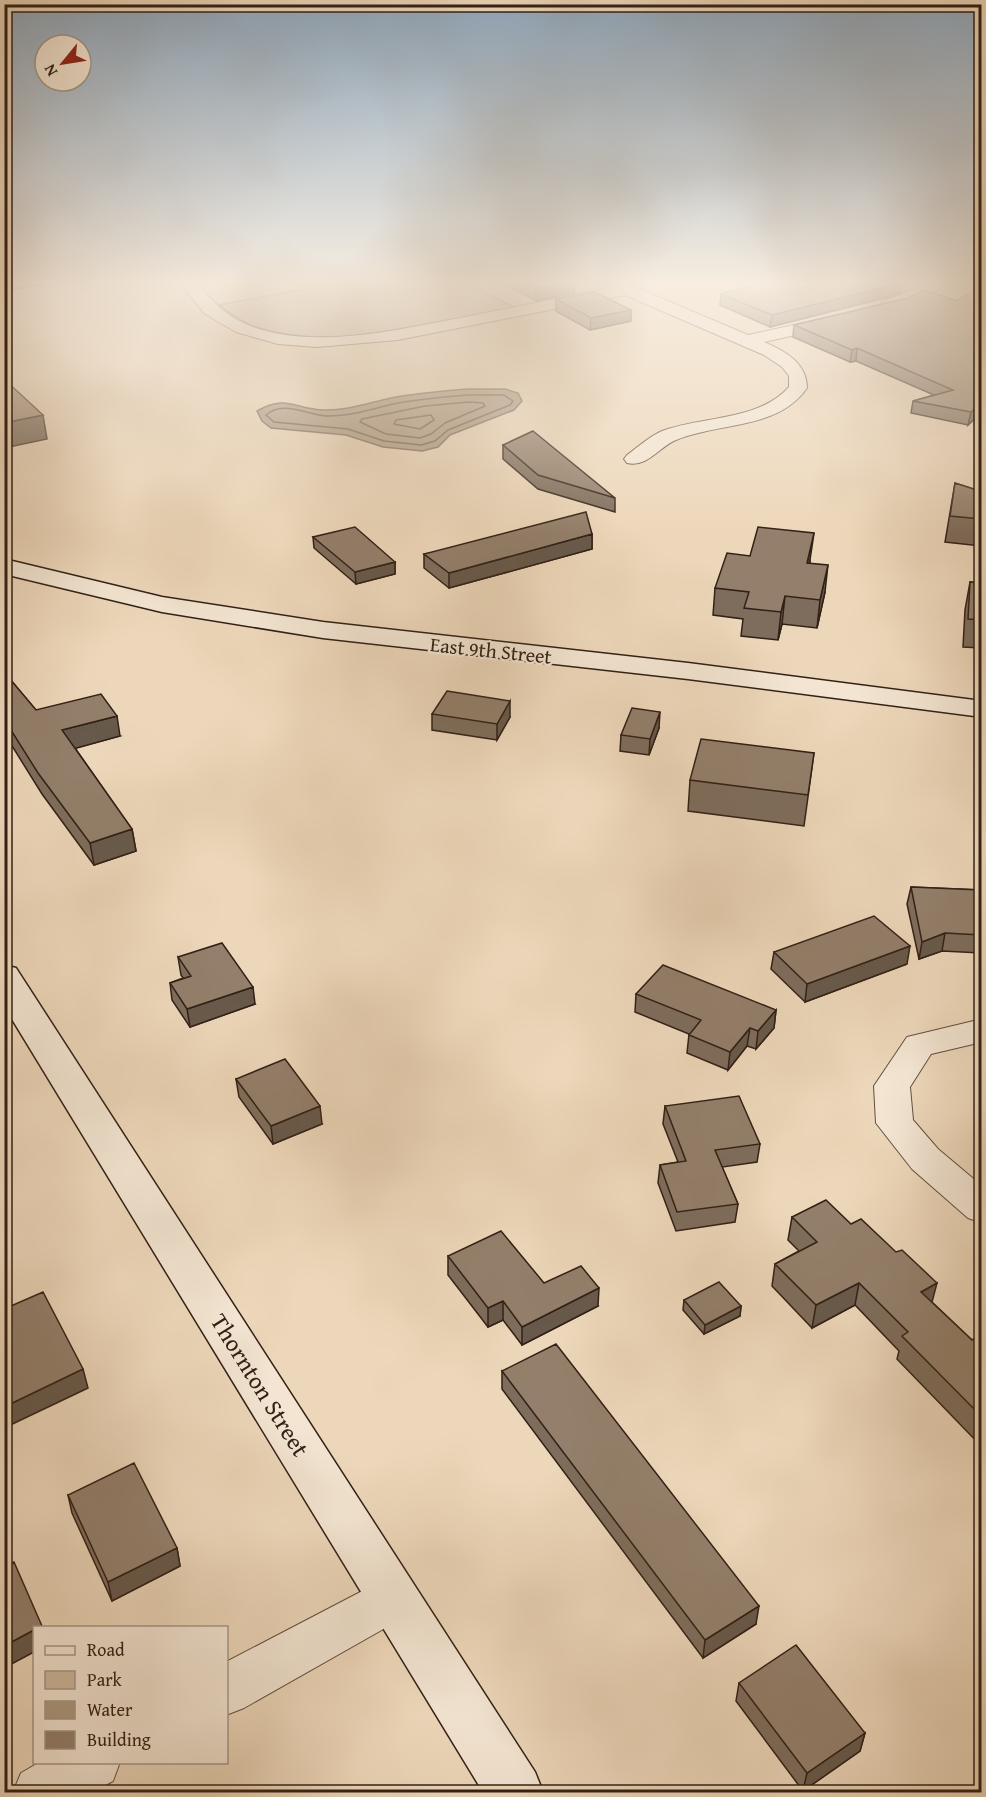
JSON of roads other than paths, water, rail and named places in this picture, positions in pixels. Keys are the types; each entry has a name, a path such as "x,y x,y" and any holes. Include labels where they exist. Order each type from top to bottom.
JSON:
{"main road":[{"name":"East 9th Street","path":"4,566 147,601 470,649 647,666 981,709"},
{"name":"Thornton Street","path":"4,976 515,1792"}],"street":[{"path":"634,459 668,436 756,414 785,403 798,388 798,375 790,366"},
{"path":"981,1030 919,1046 892,1086 895,1123 925,1158 981,1208"},
{"path":"228,1689 393,1598"},
{"path":"40,1792 90,1764"}],"water":[{"path":"468,389 505,389 518,393 522,401 514,410 450,435 438,447 422,451 383,447 346,435 271,428 262,421 257,411 267,406 283,403 313,409 340,409 400,396"}]}
